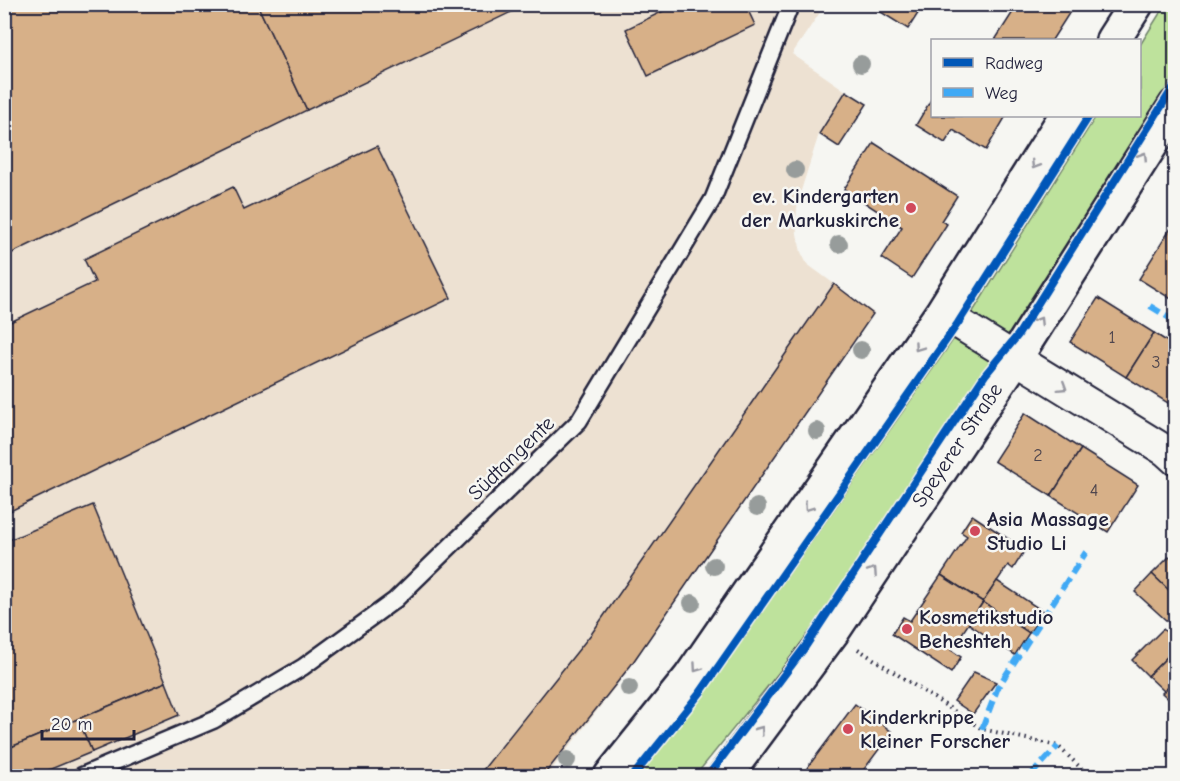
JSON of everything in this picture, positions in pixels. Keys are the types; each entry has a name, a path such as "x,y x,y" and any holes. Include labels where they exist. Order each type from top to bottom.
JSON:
{"street":[{"path":"1114,39 1136,4"},
{"name":"Speyerer Straße","path":"724,777 832,632 1015,358 1176,105"},
{"path":"611,777 690,678 942,312 1065,117"},
{"path":"942,312 1176,460"}],"lane":[{"name":"Südtangente","path":"81,777 214,720 303,666 395,600 579,421 713,199 791,4"}],"path":[{"path":"832,632 982,729 1058,746 1089,777"}],"shaded area":[{"path":"5,5 825,5 792,54 846,91 819,134 798,200 797,234 801,252 807,264 874,313 632,665 547,776 5,776"}],"green space":[{"path":"1165,5 1175,5 1175,75 1014,334 981,373 801,645 695,776 638,776 703,696 974,310 1095,117 1141,117 1141,43"}],"building":[{"path":"4,4 257,4 307,110 4,257"},
{"path":"257,4 528,4 307,110"},
{"path":"678,4 745,4 755,25 648,76 626,29"},
{"path":"868,4 924,4 908,29"},
{"path":"1018,4 1075,4 1053,39 996,39"},
{"path":"846,91 867,104 839,147 819,134"},
{"path":"931,100 931,117 1005,117 986,150 953,130 945,143 916,125"},
{"name":"ev. Kindergarten der Markuskirche","path":"874,143 957,196 941,221 947,224 912,278 882,258 902,227 844,189"},
{"path":"377,146 451,298 4,514 4,325 95,282 84,259 233,187 244,210"},
{"path":"1176,220 1176,302 1139,279"},
{"path":"834,284 873,314 631,665 543,776 478,776 592,633"},
{"path":"1098,298 1154,333 1126,377 1070,342"},
{"path":"1154,333 1176,347 1176,408 1126,377"},
{"path":"1025,413 1081,449 1051,496 994,461"},
{"path":"1081,449 1138,485 1108,532 1051,496"},
{"path":"93,505 166,682 4,750 4,542"},
{"path":"972,515 1025,550 1013,569 1008,565 983,602 941,575 967,536 961,532"},
{"path":"1169,557 1176,563 1176,597 1152,574"},
{"path":"1152,574 1176,597 1176,614 1168,622 1135,592"},
{"path":"941,575 983,602 951,650 961,657 951,673 892,634 903,617 910,621"},
{"path":"997,581 1044,612 1029,633 983,602"},
{"path":"983,602 1029,633 1015,655 969,624"},
{"path":"1163,629 1176,641 1176,648 1148,676 1132,660"},
{"path":"1176,648 1176,680 1164,691 1148,676"},
{"path":"974,672 996,682 973,714 954,701"},
{"path":"1176,680 1176,706 1162,693"},
{"path":"166,682 179,715 92,752 78,719"},
{"path":"855,704 892,732 859,776 818,776 807,768"},
{"path":"78,719 92,752 34,776 4,776 4,750"}],"marked path":[{"path":"1150,306 1176,322"},
{"path":"982,729 998,687 1086,552"},
{"path":"1030,776 1058,746"}],"cycle path":[{"path":"708,776 805,647 985,375 1018,335 1176,83"},
{"path":"633,776 700,693 958,323 1088,117"}],"place":[{"name":"ev. Kindergarten der Markuskirche","path":"911,208"},
{"name":"Asia Massage Studio Li","path":"975,531"},
{"name":"Kosmetikstudio Beheshteh","path":"907,629"},
{"name":"Kinderkrippe Kleiner Forscher","path":"848,729"}]}
